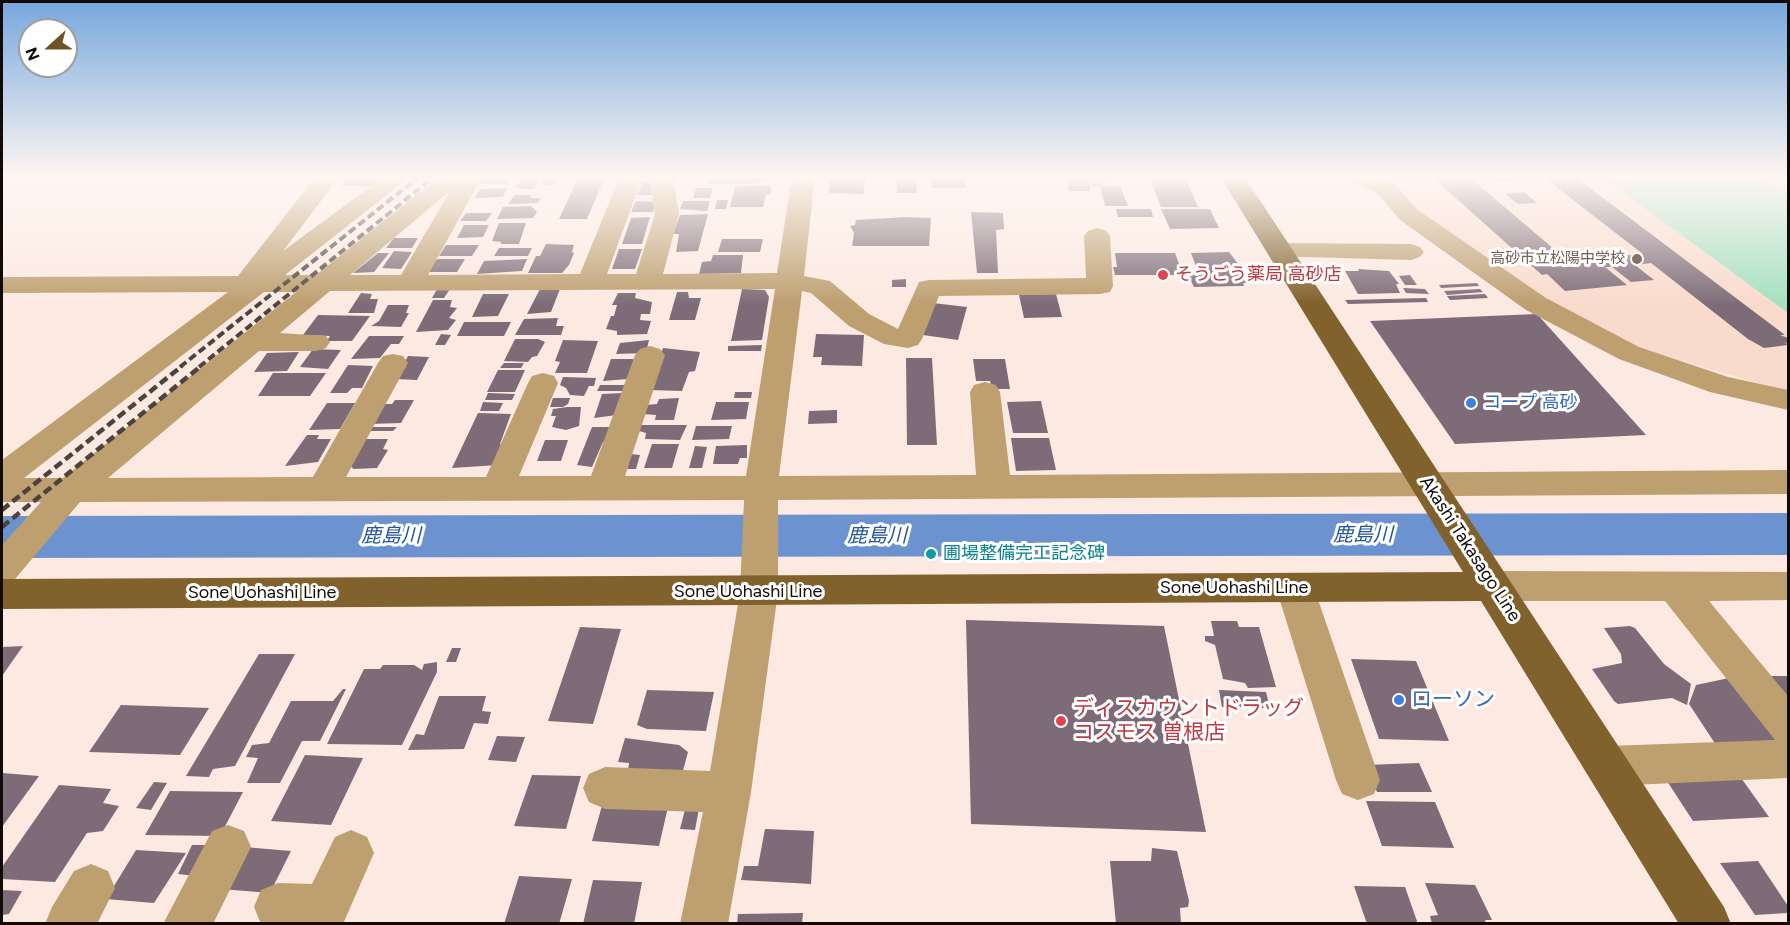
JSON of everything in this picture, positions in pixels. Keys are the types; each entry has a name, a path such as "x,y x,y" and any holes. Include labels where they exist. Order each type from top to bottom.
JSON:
{"main road":[{"name":"Akashi Takasago Line","path":"1260,219 1707,924"},
{"name":"Sone Uohashi Line","path":"4,575 759,592 1295,588 1485,572"}],"street":[{"path":"254,285 251,274 294,219"},
{"path":"2,486 254,285 342,219"},
{"path":"4,575 61,502 401,219"},
{"path":"409,284 446,219"},
{"path":"591,282 615,219"},
{"path":"647,282 666,219"},
{"path":"704,924 729,792 759,592 761,488 798,219"},
{"path":"1415,219 1536,304 1629,353 1721,385 1788,400"},
{"path":"2,285 790,281 820,287 859,320 894,338 908,339 929,288 1100,286 1098,236"},
{"path":"1280,251 1411,252"},
{"path":"251,342 316,342"},
{"path":"604,488 650,355"},
{"path":"323,489 393,363"},
{"path":"497,489 543,382"},
{"path":"985,392 994,487"},
{"path":"2,486 61,502 323,489 604,488 994,487 1437,498 1788,482"},
{"path":"1485,572 1675,586 1788,586"},
{"path":"1675,586 1788,726"},
{"path":"1295,588 1358,780"},
{"path":"1608,766 1788,759"},
{"path":"605,788 729,792"},
{"path":"187,924 228,847"},
{"path":"307,913 351,853"}],"shaded area":[{"name":"高砂市立松陽中学校","path":"1427,219 1788,219 1788,392 1632,346 1539,295"}],"green space":[{"path":"1660,219 1788,219 1788,313"}],"building":[{"path":"461,219 487,219 486,221 460,221"},
{"path":"631,219 649,219 642,244 622,244"},
{"path":"678,219 707,219 698,251 676,252 679,234 673,234"},
{"path":"931,219 929,246 852,246 854,233 850,226 855,225 856,220"},
{"path":"972,219 1003,219 1004,229 996,230 998,273 977,273"},
{"path":"1166,219 1215,219 1219,228 1170,229"},
{"path":"1479,219 1519,219 1568,261 1643,254 1598,219 1631,219 1785,335 1780,335 1788,338 1788,344 1784,342 1788,345 1764,348 1748,339 1651,263 1635,265 1654,280 1631,282 1612,267 1605,267 1627,285 1565,291 1547,274 1542,275"},
{"path":"499,223 526,223 519,244 501,244 501,242 492,241"},
{"path":"464,225 489,225 483,237 457,238"},
{"path":"394,238 418,238 412,248 386,248"},
{"path":"722,239 763,239 760,252 718,252"},
{"path":"546,244 574,245 572,252 574,253 569,265 562,273 528,273 536,256 540,256"},
{"path":"446,245 479,245 472,256 439,256"},
{"path":"499,248 532,248 528,256 494,256"},
{"path":"619,249 642,249 635,269 612,269"},
{"path":"394,251 412,252 401,269 382,268"},
{"path":"1229,252 1239,265 1234,266 1238,273 1244,274 1248,283 1243,283 1244,286 1194,287 1186,271 1197,269 1191,253"},
{"path":"378,253 389,253 374,272 353,273"},
{"path":"1115,253 1175,253 1183,275 1115,275 1113,267 1117,267"},
{"path":"713,255 743,255 741,273 699,274 702,262 711,261"},
{"path":"437,259 465,259 457,272 428,272"},
{"path":"527,259 522,271 477,274 484,261"},
{"path":"1358,269 1389,271 1399,284 1396,284 1400,293 1358,294 1345,271 1359,271"},
{"path":"1410,275 1417,285 1405,285 1399,276"},
{"path":"906,279 906,287 892,287 892,280"},
{"path":"1477,283 1479,286 1441,288 1439,285"},
{"path":"1403,288 1425,289 1429,294 1406,293"},
{"path":"437,289 450,289 444,298 432,298"},
{"path":"540,289 560,289 551,312 527,314"},
{"path":"742,289 765,290 769,297 762,340 731,341"},
{"path":"1480,289 1483,292 1447,295 1444,291"},
{"path":"677,292 688,292 689,298 701,298 695,320 669,320"},
{"path":"361,293 372,294 370,299 378,299 374,313 348,313"},
{"path":"618,293 636,293 635,298 652,302 650,314 641,314 640,320 651,321 647,334 617,335 617,331 606,329 611,316 614,316 617,305 612,305"},
{"path":"483,294 509,294 498,316 472,317"},
{"path":"1056,294 1062,317 1024,318 1019,295"},
{"path":"1485,294 1488,298 1450,300 1447,296"},
{"path":"1426,298 1428,302 1348,304 1345,300"},
{"path":"433,300 452,300 450,307 457,308 449,318 456,320 448,330 416,332"},
{"path":"933,303 967,307 958,340 923,335"},
{"path":"388,305 409,305 406,313 409,313 401,327 371,326 379,321"},
{"path":"1537,314 1646,435 1455,444 1370,321"},
{"path":"318,315 370,316 352,341 327,341 330,336 303,335"},
{"path":"558,318 556,326 564,326 561,335 515,335 524,319"},
{"path":"464,322 511,322 504,336 457,336"},
{"path":"441,334 451,335 445,345 435,345"},
{"path":"816,334 864,335 862,366 821,365 822,357 813,357"},
{"path":"369,336 404,336 399,344 391,344 380,358 351,359"},
{"path":"515,339 538,339 545,342 537,356 532,357 528,362 504,361"},
{"path":"563,340 598,341 587,373 555,373 560,362 555,361"},
{"path":"649,340 646,353 616,354 620,343"},
{"path":"762,345 761,351 728,351 728,346"},
{"path":"663,348 700,352 695,371 689,372 682,391 649,390"},
{"path":"313,349 341,350 328,369 300,367"},
{"path":"299,352 287,371 254,372 267,353"},
{"path":"408,356 429,357 417,380 396,379"},
{"path":"906,358 932,358 937,445 907,445"},
{"path":"611,359 634,359 628,379 603,381"},
{"path":"973,359 1005,359 1010,389 992,389 990,381 976,381"},
{"path":"504,363 524,363 521,368 500,368"},
{"path":"348,365 373,366 362,388 352,388 347,393 330,393"},
{"path":"498,370 525,370 515,392 487,392"},
{"path":"273,373 326,373 310,396 258,396"},
{"path":"563,377 596,378 594,386 589,386 584,396 570,395 566,388 560,385"},
{"path":"600,385 631,385 629,391 597,391"},
{"path":"735,392 752,392 751,398 734,398"},
{"path":"488,393 515,394 512,400 485,400"},
{"path":"623,393 617,415 594,418 602,394"},
{"path":"553,398 570,398 568,404 563,407 550,407"},
{"path":"679,398 674,420 655,420 656,415 643,414 646,405 657,404 659,399"},
{"path":"395,400 414,400 401,423 369,424 382,404 392,404"},
{"path":"1041,401 1048,433 1013,433 1007,402"},
{"path":"483,402 503,403 499,411 480,411"},
{"path":"716,402 749,402 746,419 711,420"},
{"path":"327,403 355,403 340,429 309,430"},
{"path":"581,407 579,426 566,430 552,427 556,416 551,416 553,409"},
{"path":"837,410 837,423 808,424 809,411"},
{"path":"478,413 511,414 500,444 507,445 498,465 452,468"},
{"path":"640,425 687,425 680,440 645,439 646,433 639,431"},
{"path":"696,426 732,426 729,439 692,440"},
{"path":"368,427 397,427 393,431 366,431"},
{"path":"592,427 613,427 613,440 603,442 592,467 577,465"},
{"path":"307,435 319,435 317,439 331,439 318,462 285,466"},
{"path":"1011,438 1049,438 1056,470 1016,471"},
{"path":"362,439 388,439 383,449 388,450 377,468 354,469 347,464"},
{"path":"545,440 568,440 561,461 537,461"},
{"path":"652,444 679,444 672,468 644,468"},
{"path":"747,445 747,458 740,458 738,464 713,464 716,446"},
{"path":"695,446 707,447 702,468 689,468"},
{"path":"631,454 640,455 636,469 627,469"},
{"path":"966,620 1164,626 1206,832 971,824"},
{"path":"1211,621 1237,621 1239,627 1259,627 1276,687 1248,688 1245,683 1223,679 1215,645 1205,641 1205,636 1214,636"},
{"path":"1630,626 1635,628 1664,664 1691,684 1687,705 1672,698 1618,704 1614,701 1592,669 1622,663 1621,654 1604,628"},
{"path":"580,627 621,629 593,724 548,721"},
{"path":"23,646 2,676 2,647"},
{"path":"452,648 461,648 456,662 446,662"},
{"path":"259,654 295,654 235,766 213,769 209,777 186,776"},
{"name":"ローソン","path":"1351,659 1416,661 1449,741 1379,739"},
{"path":"437,662 437,672 402,745 327,744 364,669 380,669 383,665 414,665 422,670 424,664"},
{"path":"1769,676 1788,676 1788,701"},
{"path":"1729,678 1778,740 1716,745 1689,704 1696,685"},
{"path":"343,689 346,689 320,741 302,741 280,783 247,783 258,758 246,757 252,745 269,743 291,701 333,701"},
{"path":"647,690 714,692 706,731 647,729 637,725"},
{"path":"1219,690 1266,692 1270,708 1222,707"},
{"path":"439,696 486,696 482,711 491,712 488,724 474,723 464,749 408,750 416,734 424,735"},
{"path":"121,705 209,708 180,755 89,752"},
{"path":"497,736 525,737 516,762 488,760"},
{"path":"625,738 679,745 688,752 681,778 627,777 629,763 618,762"},
{"path":"305,755 363,758 331,825 271,821"},
{"path":"1419,763 1432,792 1377,792 1366,765"},
{"path":"2,773 39,776 2,827"},
{"path":"532,775 581,776 566,829 514,826"},
{"path":"1739,775 1769,817 1693,821 1665,778"},
{"path":"154,782 167,783 151,810 136,808"},
{"path":"59,785 111,789 103,803 119,806 103,831 87,833 55,882 2,879 2,867"},
{"path":"170,791 243,792 220,836 145,835"},
{"path":"1366,801 1435,802 1454,848 1382,846"},
{"path":"603,802 668,807 659,846 592,841"},
{"path":"687,802 700,803 695,830 680,829"},
{"path":"765,829 814,831 811,884 741,880 744,866 758,866"},
{"path":"192,845 211,845 195,876 178,874"},
{"path":"244,847 291,851 270,893 221,889"},
{"path":"1152,848 1177,851 1189,901 1188,907 1180,908 1181,924 1116,924 1110,861 1151,861"},
{"path":"136,850 186,853 154,903 106,899"},
{"path":"1758,861 1788,906 1788,913 1755,915 1720,863"},
{"path":"519,876 572,879 559,924 504,924"},
{"path":"593,880 642,882 634,924 583,924"},
{"path":"1425,883 1475,885 1492,920 1485,920 1486,924 1432,924 1430,916 1438,915"},
{"path":"1354,886 1405,887 1418,924 1367,924"},
{"path":"2,890 22,891 9,914 2,915"},
{"path":"803,913 802,924 737,924 738,914"}],"waterway":[{"name":"鹿島川","path":"2,537 1788,534"}],"railway":[{"path":"180,367 366,219"},
{"path":"199,367 382,219"},
{"path":"2,510 182,366"},
{"path":"2,527 201,366"}],"place":[{"name":"高砂市立松陽中学校","path":"1637,259"},
{"name":"そうごう薬局 高砂店","path":"1163,275"},
{"name":"コープ 高砂","path":"1471,403"},
{"name":"圃場整備完工記念碑","path":"931,554"},
{"name":"ローソン","path":"1399,700"},
{"name":"ディスカウントドラッグ コスモス 曽根店","path":"1061,721"}]}
